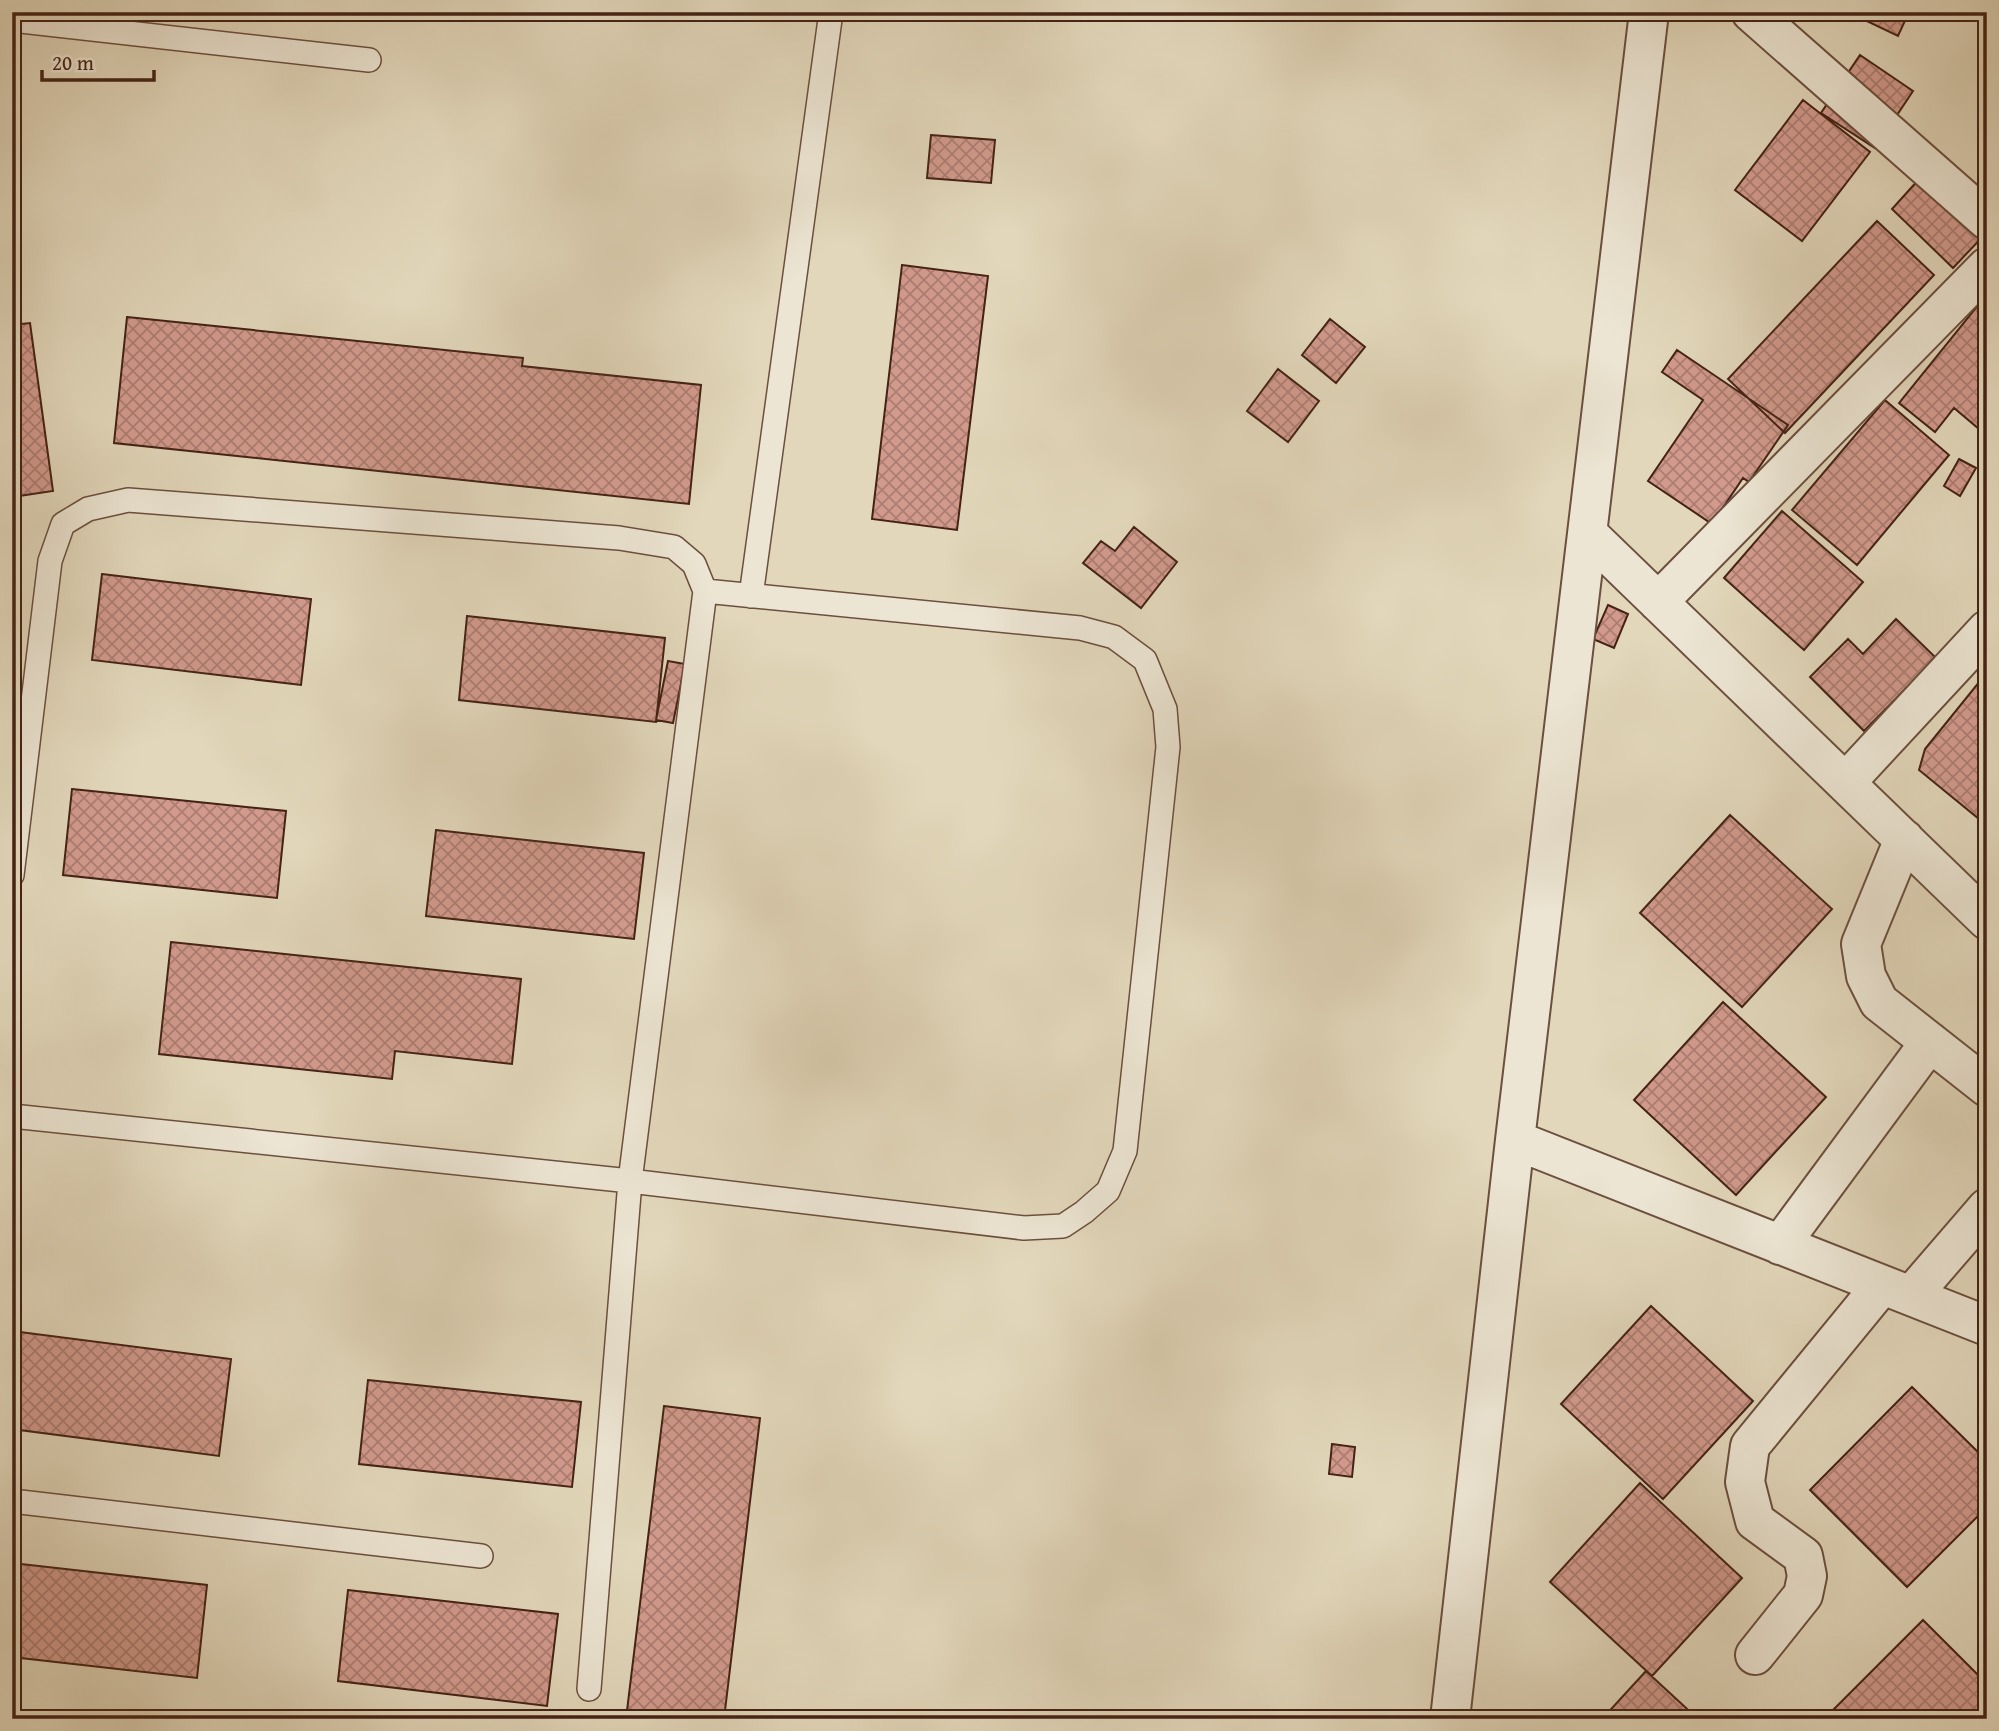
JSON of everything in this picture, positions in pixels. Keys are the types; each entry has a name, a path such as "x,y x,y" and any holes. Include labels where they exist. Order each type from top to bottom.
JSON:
{"street":[{"path":"1450,1719 1515,1140 1649,12"},
{"path":"1751,12 1987,220"},
{"path":"1658,602 1987,267"},
{"path":"1587,533 1987,920"},
{"path":"1846,782 1987,630"},
{"path":"1904,839 1861,944 1866,976 1879,1002 1987,1087"},
{"path":"1780,1245 1930,1042"},
{"path":"1515,1140 1987,1326"},
{"path":"1755,1655 1803,1595 1807,1576 1803,1556 1755,1521 1745,1482 1750,1446 1896,1291 1987,1208"}],"lane":[{"path":"811,12 828,37"},
{"path":"751,596 831,12"},
{"path":"12,20 369,60"},
{"path":"12,875 50,561 63,524 88,509 128,500 619,538 674,547 694,564 705,592 629,1181 589,1689"},
{"path":"12,1116 629,1181 1024,1228 1063,1226 1084,1212 1108,1191 1125,1151 1168,747 1165,709 1145,660 1114,636 1080,628 705,592"},
{"path":"12,1501 481,1556"}],"building":[{"path":"1848,12 1909,12 1898,36"},
{"path":"1860,55 1913,91 1875,148 1821,113"},
{"path":"1803,100 1870,152 1802,241 1735,190"},
{"path":"931,135 995,140 991,183 927,178"},
{"path":"1929,168 1987,232 1953,268 1892,209"},
{"path":"1877,221 1934,275 1785,433 1728,379"},
{"path":"902,265 988,276 957,530 872,519"},
{"path":"1987,294 1987,419 1979,429 1954,408 1935,432 1899,403"},
{"path":"127,317 523,358 522,366 701,385 689,504 114,443"},
{"path":"1330,319 1365,347 1336,383 1302,355"},
{"path":"30,323 53,491 12,497 12,325"},
{"path":"1677,350 1788,425 1749,482 1743,478 1712,524 1648,481 1703,400 1662,372"},
{"path":"1278,369 1319,401 1288,442 1247,411"},
{"path":"1885,400 1949,455 1857,565 1792,510"},
{"path":"1959,459 1976,468 1960,496 1944,486"},
{"path":"1782,511 1863,582 1804,650 1724,578"},
{"path":"1134,527 1177,562 1141,608 1083,563 1101,541 1115,551"},
{"path":"102,574 311,599 301,685 92,660"},
{"path":"1608,605 1628,614 1614,648 1593,639"},
{"path":"467,616 665,638 656,722 459,700"},
{"path":"1896,619 1936,658 1864,731 1810,677 1848,639 1863,654"},
{"path":"668,661 685,664 673,723 656,720"},
{"path":"1984,676 1987,676 1987,809 1979,819 1919,770 1925,749"},
{"path":"72,789 286,811 277,898 63,875"},
{"path":"1730,815 1832,909 1742,1007 1640,913"},
{"path":"436,830 644,853 634,939 426,916"},
{"path":"171,942 521,979 512,1064 395,1051 392,1079 159,1054"},
{"path":"1723,1002 1826,1097 1736,1195 1634,1100"},
{"path":"1651,1306 1753,1401 1663,1499 1561,1404"},
{"path":"12,1331 231,1359 219,1456 12,1429"},
{"path":"368,1380 581,1402 572,1487 359,1464"},
{"path":"1912,1387 1987,1461 1987,1507 1907,1587 1810,1490"},
{"path":"664,1406 760,1418 724,1719 626,1719"},
{"path":"1332,1444 1355,1447 1352,1477 1329,1474"},
{"path":"1640,1483 1742,1578 1652,1676 1550,1582"},
{"path":"12,1563 207,1585 197,1678 12,1657"},
{"path":"348,1590 558,1614 547,1706 338,1681"},
{"path":"1923,1620 1987,1684 1987,1719 1824,1719"},
{"path":"1646,1671 1698,1719 1602,1719"}]}
